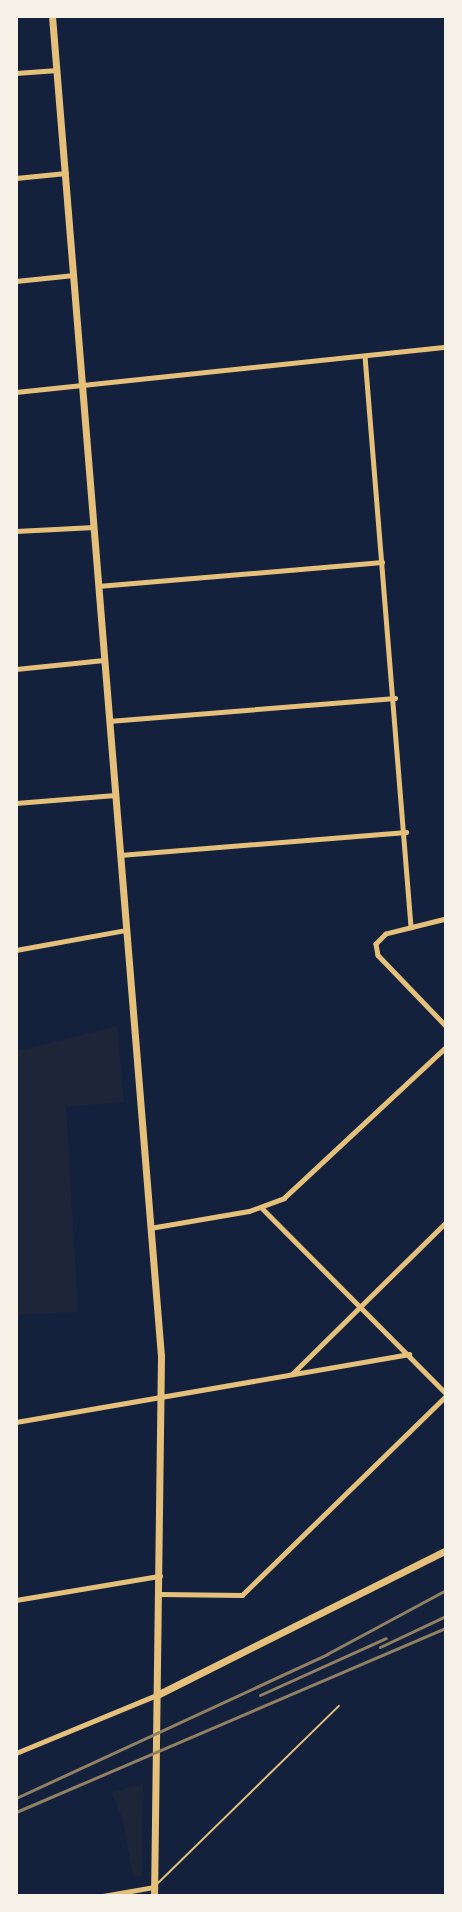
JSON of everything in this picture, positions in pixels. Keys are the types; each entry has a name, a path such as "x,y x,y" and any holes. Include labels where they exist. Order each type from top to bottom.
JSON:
{"main road":[{"path":"52,16 150,1228 161,1400 154,1896"},
{"path":"157,1695 446,1550"}],"street":[{"path":"16,73 57,70"},
{"path":"16,178 66,173"},
{"path":"16,281 74,275"},
{"path":"16,392 446,347"},
{"path":"365,356 406,832 411,927"},
{"path":"16,531 94,527"},
{"path":"98,586 382,562"},
{"path":"16,669 104,660"},
{"path":"109,721 395,698"},
{"path":"16,803 115,795"},
{"path":"120,855 406,832"},
{"path":"446,919 380,937 378,955 446,1026"},
{"path":"16,950 126,930"},
{"path":"150,1228 262,1208 296,1189 446,1047"},
{"path":"160,1594 242,1595 446,1395 361,1305 262,1208"},
{"path":"292,1374 446,1222"},
{"path":"16,1422 161,1400 409,1354"},
{"path":"16,1600 160,1576"},
{"path":"16,1753 157,1695"},
{"path":"103,1896 154,1887"}],"lane":[{"path":"154,1887 339,1706"}],"shaded area":[{"path":"117,1026 124,1102 66,1107 78,1312 17,1315 17,1051"},
{"path":"143,1783 142,1876 133,1877 122,1816 111,1793"}],"railway":[{"path":"16,1798 327,1654 446,1590"},
{"path":"380,1647 446,1616"},
{"path":"16,1812 446,1628"},
{"path":"260,1695 386,1638"}]}
